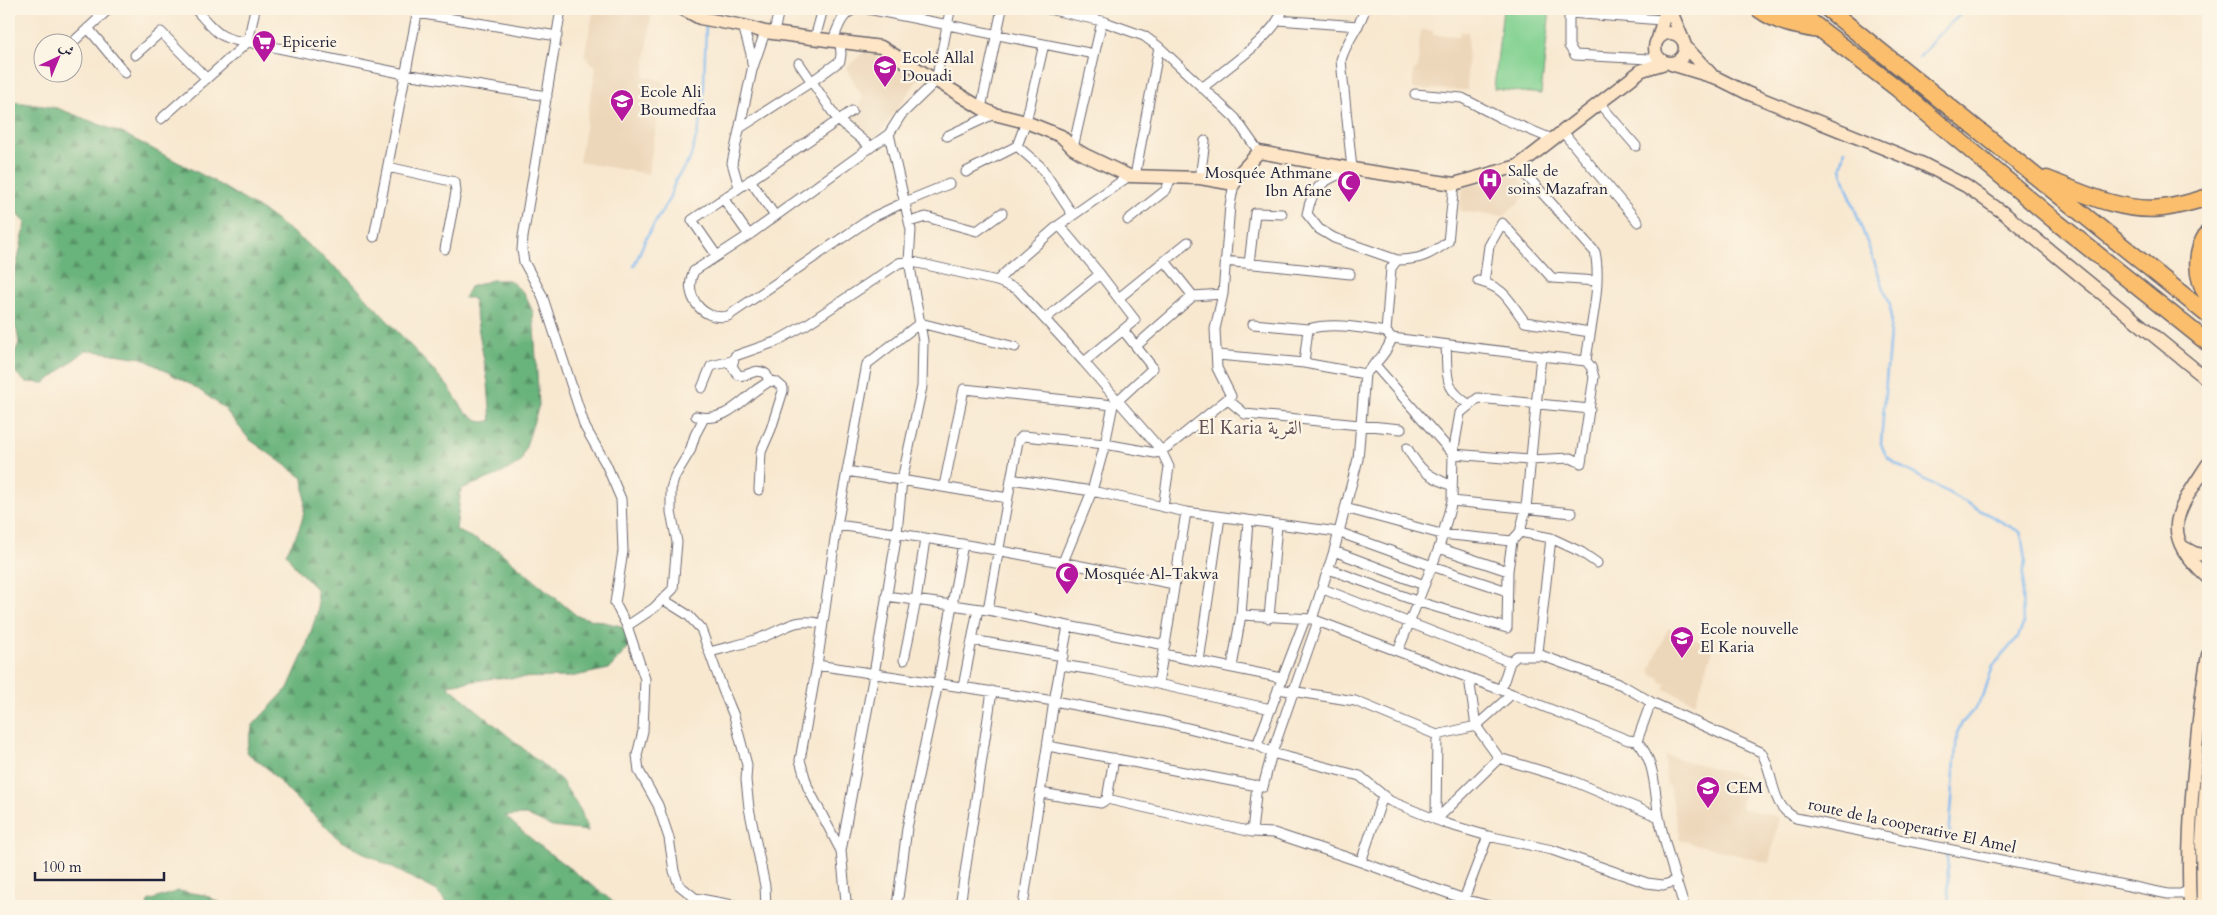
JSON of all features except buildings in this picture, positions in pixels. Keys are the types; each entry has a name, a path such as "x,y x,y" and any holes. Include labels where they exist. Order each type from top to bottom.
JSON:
{"highway":[{"path":"1759,9 1784,24 1823,31"},
{"path":"1794,9 1898,88 2054,220 2208,343"},
{"path":"1828,9 2208,315"},
{"path":"2028,171 2090,196 2139,208 2161,208 2208,197"},
{"path":"2208,233 2204,239 2199,257 2198,273 2208,297"}],"street":[{"path":"92,9 101,16"},
{"path":"82,34 109,9"},
{"path":"195,9 216,31 229,41 248,42 405,74 547,96"},
{"path":"161,119 248,42 255,9"},
{"path":"560,9 522,250 524,262 542,295 585,427 606,464 621,499 623,550 616,603 627,626 645,679 643,731 637,755 639,771 658,805 672,852 676,878 684,890 695,898 738,906"},
{"path":"683,9 700,18 770,32 881,46 982,108 994,114 1026,122 1062,136 1074,148 1132,176 1200,178 1234,184"},
{"path":"752,70 779,9"},
{"path":"816,38 823,9"},
{"path":"740,128 840,61 841,54 836,41 843,16 850,10 856,9"},
{"path":"868,9 1094,54"},
{"path":"982,108 1002,9"},
{"path":"1048,9 1102,21 1144,36 1159,47 1235,118 1259,152 1352,169 1454,184 1518,166 1642,70 1654,50 1668,33 1678,36 1703,66 1717,78"},
{"path":"1202,88 1271,31 1283,9"},
{"path":"1352,169 1341,60 1344,50 1358,26 1364,9"},
{"path":"1642,70 1680,60 1684,56 1684,43 1670,9"},
{"path":"374,237 418,11 557,36"},
{"path":"949,184 866,221 728,316 720,318 704,312 689,289 689,280 694,271 749,235 890,134 901,115 936,81 950,11"},
{"path":"1654,50 1575,55 1569,46 1569,11 1664,14 1654,50 1657,56 1668,63 1717,78 1747,93 1924,164 1966,186 2005,214 2208,380"},
{"path":"1278,20 1358,26"},
{"path":"1074,148 1102,21"},
{"path":"739,187 732,163 752,70 752,54 743,26"},
{"path":"88,28 125,73"},
{"path":"135,55 161,32 206,78"},
{"path":"966,172 1017,146 1026,122 1044,44"},
{"path":"997,281 1059,225 1132,176 1159,47"},
{"path":"800,63 838,120 871,146"},
{"path":"1415,94 1462,98 1501,118 1552,139"},
{"path":"1599,103 1636,146"},
{"path":"717,256 692,220 852,111"},
{"path":"947,136 994,114"},
{"path":"1562,131 1638,222"},
{"path":"850,906 846,901 841,851 851,789 874,674 897,533 902,480 922,388 923,341 909,261 911,230 890,134"},
{"path":"1200,178 1205,141"},
{"path":"1017,146 1041,167 1073,215"},
{"path":"988,610 1018,442 1023,436 1105,444 1155,453 1231,396 1217,368 1218,355 1215,329 1223,294 1230,206 1234,184 1236,177 1259,152"},
{"path":"1518,166 1594,252 1597,281 1586,361"},
{"path":"388,167 455,182 456,192 445,250"},
{"path":"1352,169 1327,179 1318,185 1309,201 1307,214 1319,230 1334,238 1397,260 1415,260 1433,252 1448,242 1454,184"},
{"path":"1128,220 1166,190 1171,178"},
{"path":"750,180 775,216"},
{"path":"724,198 749,235"},
{"path":"909,222 926,217 977,231 1002,213"},
{"path":"1249,264 1255,213 1282,214"},
{"path":"1590,332 1524,322 1496,286 1481,282 1488,246 1502,223 1552,278 1597,281"},
{"path":"1059,225 1120,297 1135,320 1084,362"},
{"path":"1120,297 1188,242"},
{"path":"1165,260 1193,296"},
{"path":"1225,260 1350,274"},
{"path":"1258,745 1282,678 1311,619 1329,569 1358,459 1365,374 1387,351 1390,268 1397,260"},
{"path":"702,388 711,366 732,361 739,354 750,353 775,342 807,324 899,263 909,261 997,281 1017,289 1084,362 1115,403 1161,450 1169,467 1163,507"},
{"path":"1045,319 1100,274"},
{"path":"1136,346 1193,296 1223,294"},
{"path":"920,323 1015,347"},
{"path":"841,851 808,788 800,760 818,665 837,526 867,364 920,323"},
{"path":"1253,324 1308,329 1320,325 1357,328 1446,345 1586,361 1591,367 1594,377 1581,463 1570,458 1529,460 1453,454 1374,364"},
{"path":"1304,363 1308,329"},
{"path":"1063,562 1092,491 1115,403 1153,368 1124,330"},
{"path":"1446,345 1450,388 1458,398 1470,405"},
{"path":"1218,355 1304,363 1365,374"},
{"path":"1329,569 1419,602 1507,628 1508,571 1512,541 1520,532 1526,508 1529,460 1541,356"},
{"path":"732,361 732,366 738,375 746,376 755,370 760,370 766,374 769,381"},
{"path":"627,626 648,613 664,600 673,589 676,534 672,519 670,494 672,483 682,462 690,452 700,417 714,419 726,414 769,381 779,383 783,391 771,429 761,452 759,490"},
{"path":"944,486 964,389 1115,403"},
{"path":"1398,651 1439,548 1441,534 1452,502 1453,454 1460,413 1458,398"},
{"path":"1460,413 1478,398 1590,409"},
{"path":"1226,399 1245,414 1401,428"},
{"path":"1407,448 1416,464 1427,474 1452,486"},
{"path":"2208,464 2178,512 2177,532 2193,564 2208,578"},
{"path":"847,471 1008,498"},
{"path":"1011,479 1092,491 1186,512 1248,522 1338,532 1507,591"},
{"path":"1452,502 1572,513"},
{"path":"1346,508 1441,534 1512,541"},
{"path":"1158,684 1186,512"},
{"path":"1199,660 1220,517"},
{"path":"1232,667 1241,615 1248,522"},
{"path":"1269,618 1277,525"},
{"path":"837,526 897,533 999,550 1174,584"},
{"path":"1520,532 1551,538 1581,552 1597,563"},
{"path":"1543,656 1538,652 1537,645 1551,538"},
{"path":"904,660 916,601 925,539"},
{"path":"898,906 907,828 938,683 963,544"},
{"path":"2183,547 2194,553 2208,556"},
{"path":"1439,548 1508,571"},
{"path":"1334,551 1424,585"},
{"path":"1323,589 1510,662"},
{"path":"886,596 978,608 1068,626 1164,649 1199,660 1282,678"},
{"path":"664,600 698,624 734,716 747,765 748,808 758,846 767,900 766,906"},
{"path":"963,687 978,608"},
{"path":"1241,615 1311,619 1512,694 1628,740 1637,740 1646,750 1651,764 1659,817 1684,906"},
{"path":"1048,746 1263,786 1292,692 1311,619"},
{"path":"710,652 754,640 798,622 810,621 823,624"},
{"path":"1023,906 1054,701 1068,626"},
{"path":"972,640 1063,656"},
{"path":"1501,690 1510,662 1517,656 1543,656"},
{"name":"route de la cooperative El Amel","path":"1543,656 1622,685 1650,702 1761,752 1766,759 1778,803 1786,814 1796,818 2168,894 2181,894 2189,890"},
{"path":"2190,906 2190,817 2202,696 2208,656"},
{"path":"818,665 992,690 1054,701 1164,722 1258,745 1272,752 1360,776 1390,801 1436,820 1488,836 1552,850 1647,883 1663,885 1677,881"},
{"path":"1061,665 1094,670 1271,709"},
{"path":"1469,678 1476,726 1499,758 1568,779 1659,817"},
{"path":"1278,689 1355,701 1437,735 1476,726 1512,694"},
{"path":"960,906 992,690"},
{"path":"1637,740 1650,702"},
{"path":"1436,820 1437,735"},
{"path":"2202,906 2201,862 2208,755"},
{"path":"1107,799 1114,758"},
{"path":"1436,820 1499,758"},
{"path":"1252,832 1257,785"},
{"path":"1041,793 1101,803 1107,799 1252,832 1274,833 1464,899 1490,906"},
{"path":"1361,862 1383,796"},
{"path":"1464,899 1488,836"}],"shaded area":[{"name":"Ecole Ali Boumedfaa","path":"594,9 652,9 644,76 664,82 648,174 579,162 596,67 584,56"},
{"path":"1420,30 1433,31 1433,35 1460,36 1460,32 1468,32 1467,90 1413,89 1413,72 1418,68"},
{"name":"Ecole Allal Douadi","path":"867,52 879,57 877,64 887,68 890,64 907,75 911,70 920,76 876,139 847,119 859,106 863,98 846,68 863,53"},
{"name":"Salle de soins Mazafran","path":"1515,173 1531,191 1504,216 1459,211 1463,188"},
{"name":"Ecole nouvelle El Karia","path":"1668,628 1714,647 1695,703 1664,689 1666,684 1659,682 1660,678 1651,674 1650,670"},
{"name":"CEM","path":"1665,755 1748,777 1741,808 1779,817 1769,863 1680,840 1670,788 1666,782"}],"green space":[{"path":"1503,9 1550,9 1541,94 1494,89"},
{"path":"9,101 57,108 124,134 210,179 263,211 296,235 348,278 447,385 466,413 482,422 491,421 488,383 473,298 464,298 470,287 492,280 509,280 524,293 533,312 539,405 521,462 498,475 461,489 456,530 498,550 577,616 621,626 635,640 609,669 570,677 495,678 447,685 561,780 581,811 588,831 552,827 526,815 505,816 532,840 618,906 450,906 437,891 341,841 291,794 267,768 246,752 253,725 288,688 305,650 318,610 316,589 295,567 286,553 297,534 303,517 305,500 303,478 249,439 224,408 195,387 142,358 86,350 45,383 25,382 9,366 19,343 17,331 9,315 9,289 14,276 26,223 9,205"},
{"path":"178,891 205,895 226,906 147,906 148,901"}],"waterway":[{"path":"706,16 707,9"},
{"path":"1919,58 1936,37 1966,9"},
{"path":"634,266 646,238 669,199 676,179 690,159 703,113 706,24"},
{"path":"1845,150 1841,168 1890,305 1891,319 1881,443 1884,450 1887,456 1898,465 2020,532 2022,539 2025,560 2022,592 2023,625 2018,637 1993,666 1983,697 1962,723 1957,733 1949,839"},
{"path":"1947,853 1949,906"}],"place":[{"name":"Epicerie","path":"264,63"},
{"name":"Ecole Allal Douadi","path":"885,88"},
{"name":"Ecole Ali Boumedfaa","path":"622,122"},
{"name":"Salle de soins Mazafran","path":"1490,201"},
{"name":"Mosquée Athmane Ibn Afane","path":"1349,203"},
{"name":"Mosquée Al-Takwa","path":"1067,595"},
{"name":"Ecole nouvelle El Karia","path":"1682,659"},
{"name":"CEM","path":"1708,809"}],"district":[{"name":"El Karia القرية","path":"1250,428"}]}
